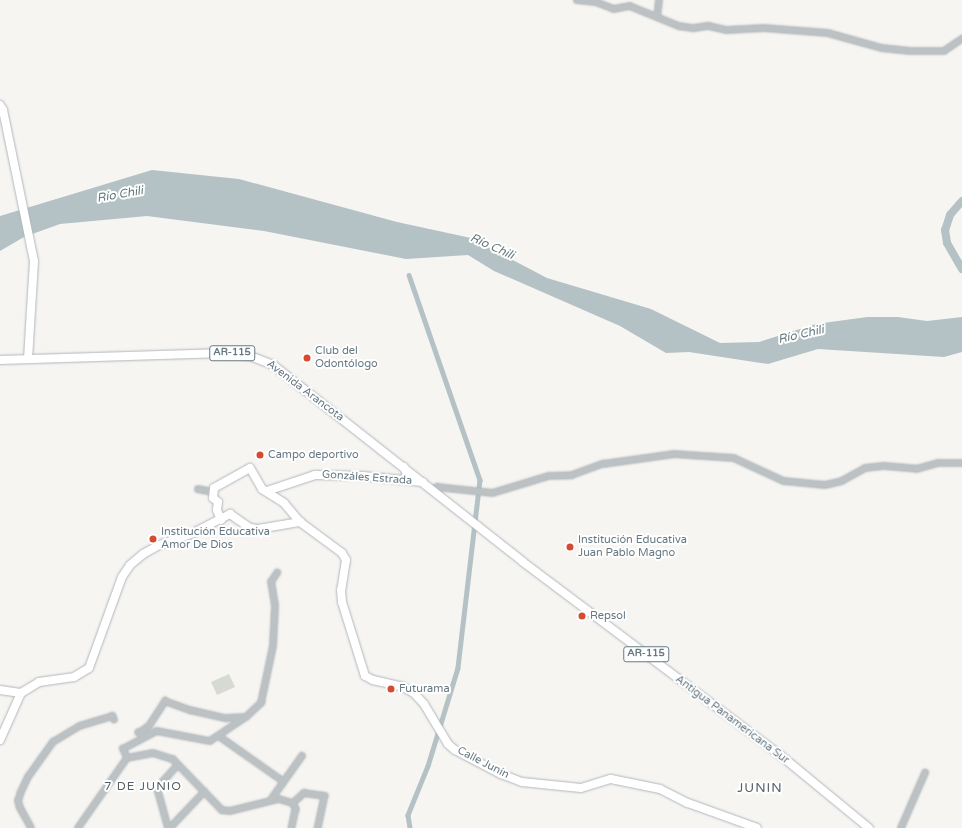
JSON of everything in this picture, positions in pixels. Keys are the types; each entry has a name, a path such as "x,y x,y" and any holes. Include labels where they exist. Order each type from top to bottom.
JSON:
{"street":[{"path":"577,0 596,2 614,9 630,6 679,26 694,28 709,26 727,30 776,29 828,33 882,48 910,52 944,51 962,39"},
{"path":"657,17 659,0"},
{"path":"0,105 3,110 23,205 34,273 28,359"},
{"name":"Avenida Arancota","path":"0,360 225,352 250,356 273,365 422,482"},
{"path":"432,490 437,487 493,493 549,476 572,476 603,464 674,454 734,458 784,481 820,485 842,481 865,468 885,466 917,469 938,463 962,463"},
{"path":"404,467 407,474 404,479"},
{"name":"Calle Junín","path":"212,492 217,485 250,468 258,484 284,503 300,522 342,553 346,560 341,590 342,602 367,679 403,687 414,693 424,704 448,744 455,750 501,774 522,782 582,788 611,779 660,789 688,803 757,828"},
{"name":"Gonzáles Estrada","path":"267,491 315,475 404,479 422,482"},
{"name":"Antigua Panamericana Sur","path":"422,482 527,565 780,755 869,828"},
{"path":"198,489 212,492 213,498 218,502 217,510 221,520"},
{"path":"0,740 21,694 39,682 74,677 89,668 119,584 136,560 159,545 193,533 232,514 243,523 258,529 300,522"},
{"path":"127,758 123,749 160,730 205,741 219,736 246,717 264,698 268,667 273,646 275,606 271,582 277,573"},
{"path":"0,690 21,694"},
{"path":"146,736 138,733 149,726 165,701 190,710 226,718 246,717"},
{"path":"31,828 18,801 25,783 59,737 80,726 112,716 114,719"},
{"path":"219,736 283,781"},
{"path":"78,828 127,758 153,753 173,759 222,810 230,811 270,801 287,800 294,803 296,809 292,828"},
{"path":"270,801 302,756"},
{"path":"178,765 157,788 169,828 204,792"},
{"path":"901,828 925,773"},
{"path":"294,803 304,793 325,796 318,828"}],"shaded area":[{"path":"229,674 235,687 217,695 211,682"}],"water":[{"name":"Río Chili","path":"152,170 239,179 397,222 471,238 547,278 651,309 720,343 759,342 816,324 867,317 898,317 927,321 962,317 962,352 944,357 818,349 768,364 689,352 666,353 620,326 494,271 468,255 406,259 264,231 147,216 60,224 24,237 0,251 0,216"}],"waterway":[{"path":"962,201 950,215 945,230 947,243 962,269"},
{"path":"409,275 480,480 458,668 428,766 408,815 410,828"}],"place":[{"name":"Club del Odontólogo","path":"307,358"},
{"name":"Campo deportivo","path":"260,455"},
{"name":"Institución Educativa Amor De Dios","path":"153,539"},
{"name":"Institución Educativa Juan Pablo Magno","path":"570,547"},
{"name":"Repsol","path":"582,616"},
{"name":"Futurama","path":"391,689"}],"district":[{"name":"7 DE JUNIO","path":"143,787"},
{"name":"JUNIN","path":"760,788"}]}
